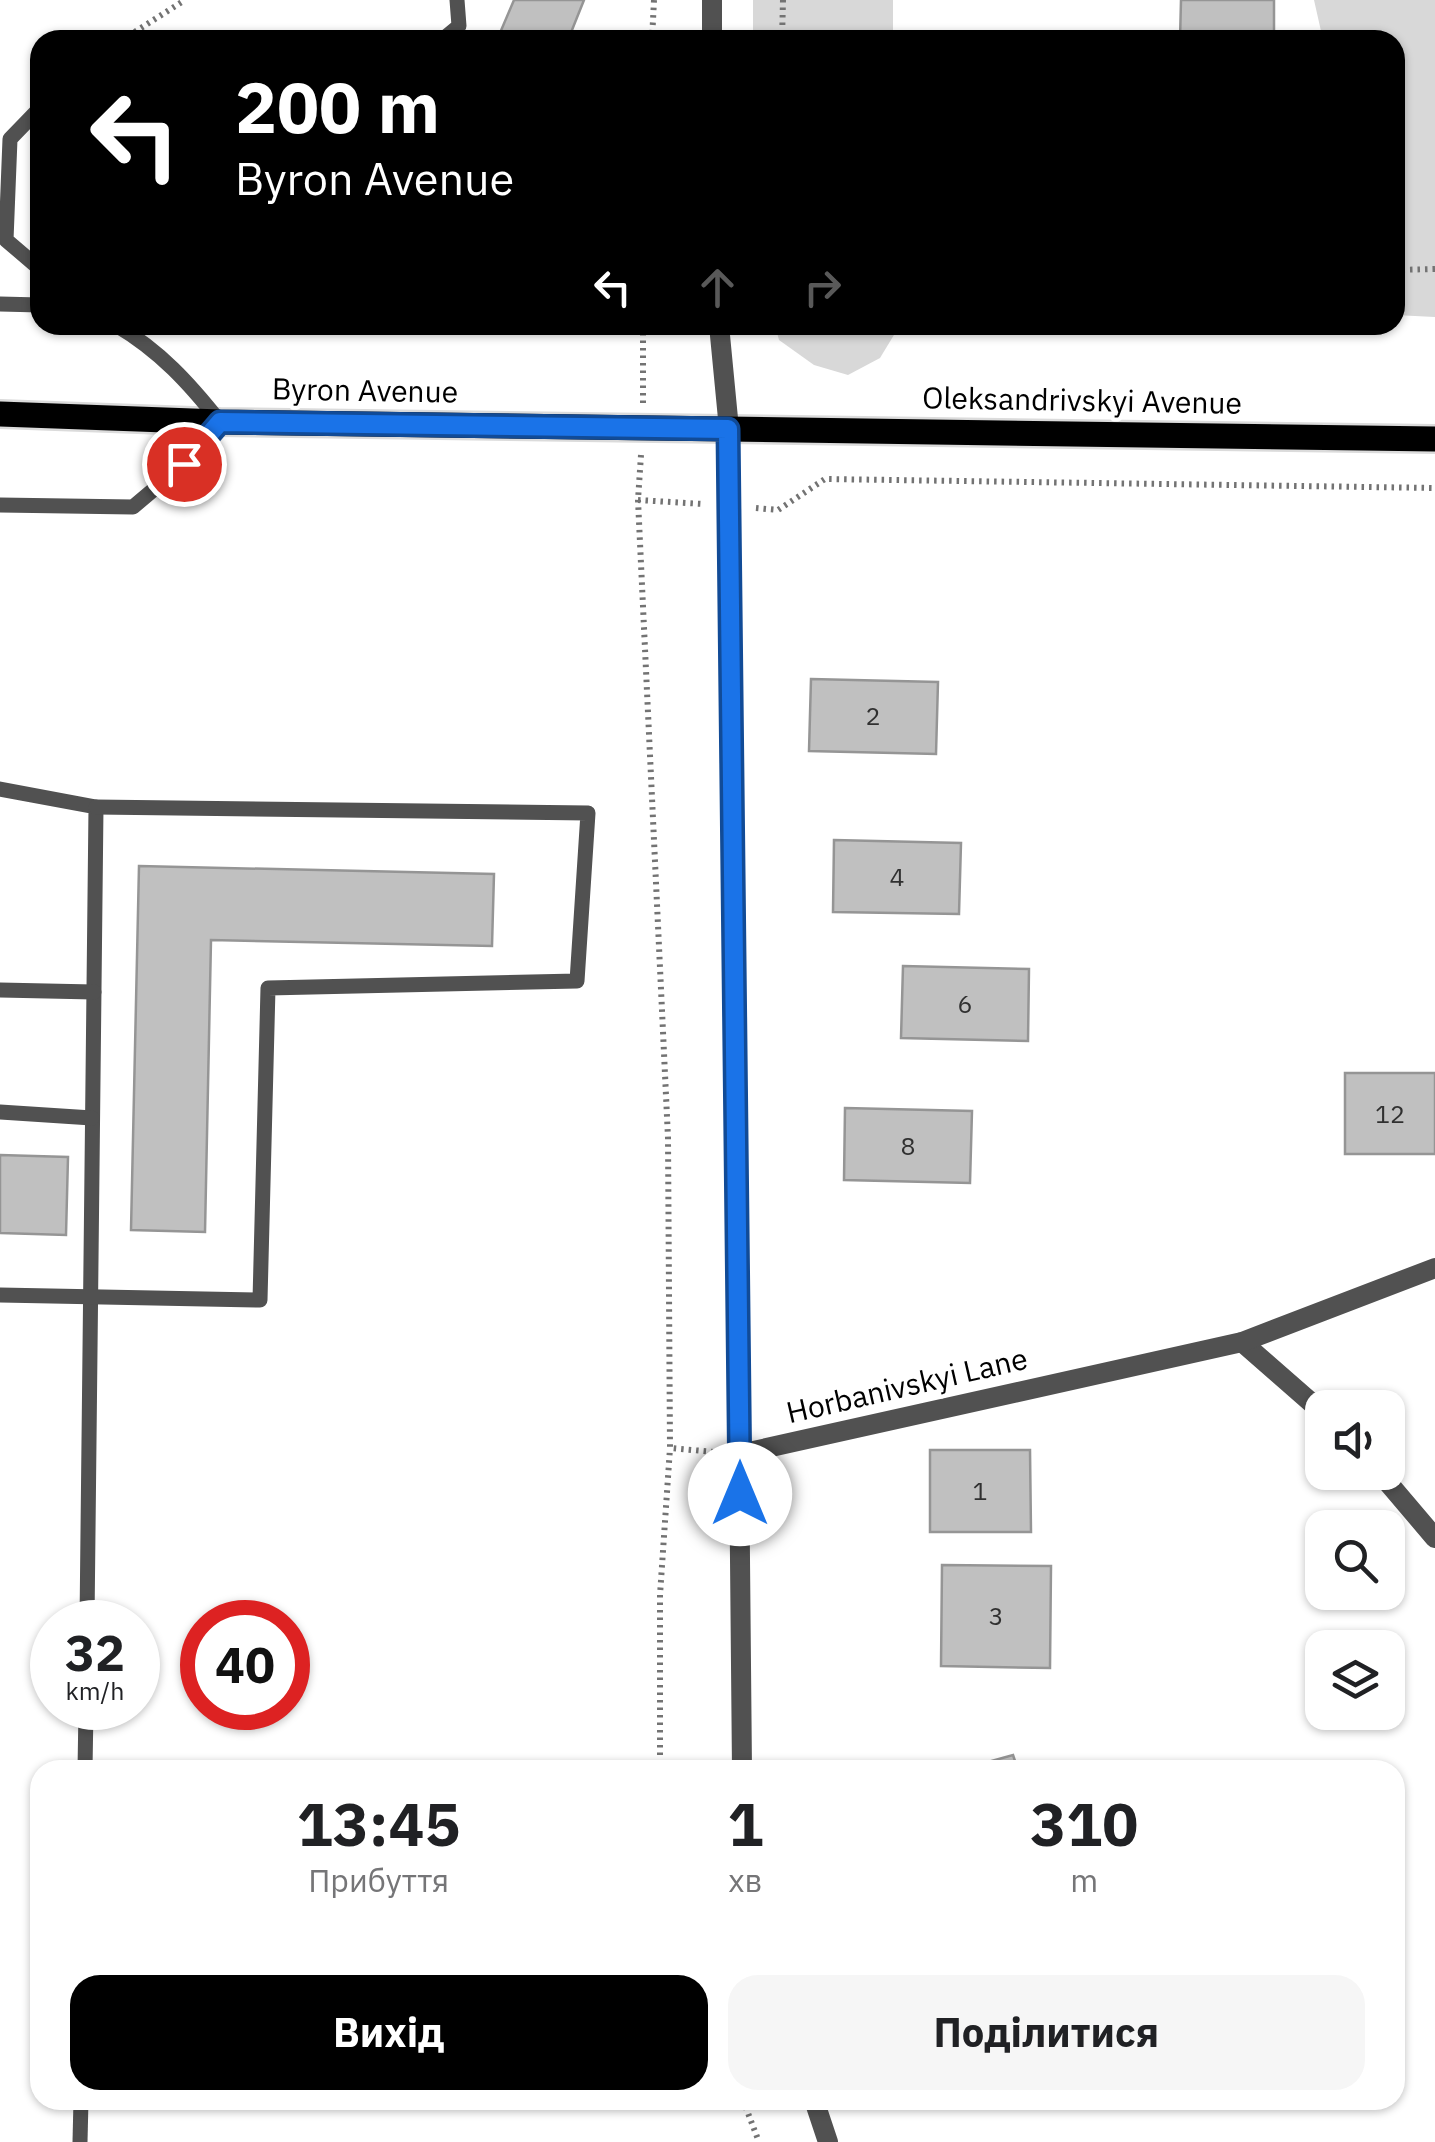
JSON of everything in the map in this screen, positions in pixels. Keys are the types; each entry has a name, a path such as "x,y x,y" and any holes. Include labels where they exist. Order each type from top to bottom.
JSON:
{"main road":[{"name":"Byron Avenue","path":"0,414 220,422 728,429"},
{"name":"Oleksandrivskyi Avenue","path":"728,429 1435,438"}],"street":[{"path":"712,0 712,30"},
{"name":"Horbanivskyi Lane","path":"721,335 730,506 740,1454 1242,1342 1435,1268"},
{"path":"1242,1342 1305,1397"},
{"path":"740,1454 742,1760"},
{"path":"1394,1490 1435,1538"},
{"path":"817,2110 828,2142"}],"lane":[{"path":"454,30 459,26 456,0"},
{"path":"30,118 10,139 6,240 30,260"},
{"path":"0,304 30,305"},
{"path":"0,505 132,507 184,464 220,422 181,373 133,335"},
{"path":"0,789 96,807 588,813 577,981 268,988 260,1300 0,1295"},
{"path":"86,1600 96,807"},
{"path":"0,990 94,992"},
{"path":"0,1112 92,1118"},
{"path":"85,1760 86,1730"},
{"path":"80,2142 81,2110"}],"path":[{"path":"138,30 185,0"},
{"path":"652,30 654,0"},
{"path":"782,30 783,0"},
{"path":"1405,270 1435,269"},
{"path":"643,335 638,500 668,1138 670,1448 660,1595 660,1760"},
{"path":"638,500 778,510 826,478 1435,488"},
{"path":"670,1448 740,1454"},
{"path":"747,2110 758,2142"}],"shaded area":[{"path":"753,0 893,0 893,30 753,30"},
{"path":"1314,0 1435,0 1435,317 1405,316 1405,30 1321,30"},
{"path":"778,335 894,335 880,358 848,375 814,365 779,340"}],"building":[{"path":"514,0 584,0 572,30 501,30"},
{"path":"1181,0 1274,0 1274,30 1180,30"},
{"path":"811,679 938,682 936,754 809,751"},
{"path":"834,840 961,843 959,914 833,912"},
{"path":"139,866 494,874 492,946 211,940 205,1232 131,1230"},
{"path":"903,966 1029,969 1028,1041 901,1038"},
{"path":"1345,1073 1435,1073 1435,1154 1345,1154"},
{"path":"845,1108 972,1111 970,1183 844,1180"},
{"path":"0,1155 68,1157 66,1235 0,1233"},
{"path":"930,1450 1030,1450 1031,1532 930,1532"},
{"path":"942,1565 1051,1566 1050,1668 941,1666"}],"route":[{"path":"184,464 220,422 728,429 740,1494"}]}
